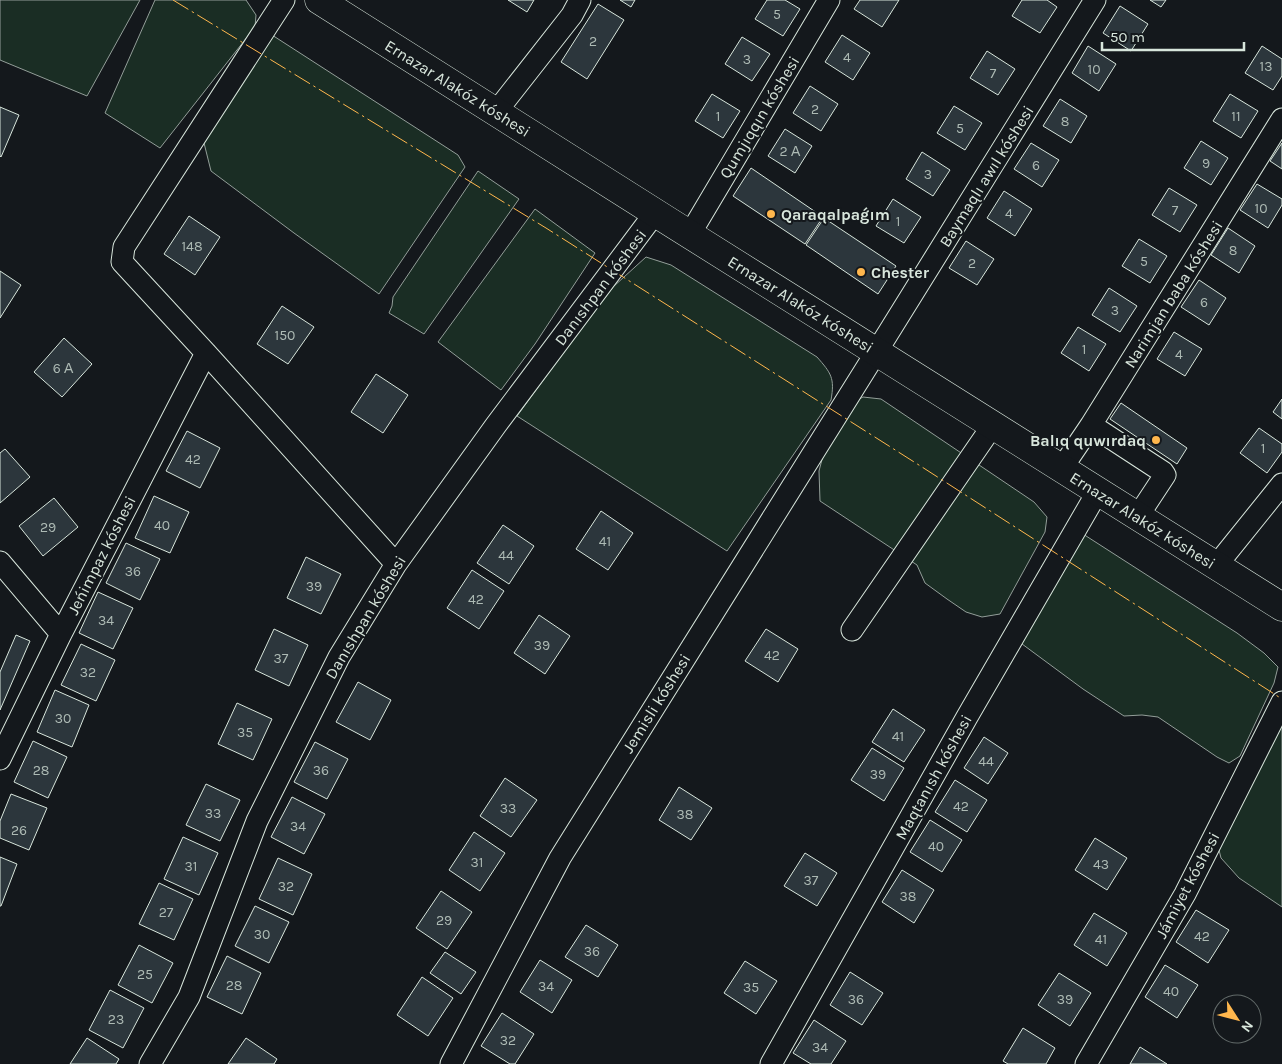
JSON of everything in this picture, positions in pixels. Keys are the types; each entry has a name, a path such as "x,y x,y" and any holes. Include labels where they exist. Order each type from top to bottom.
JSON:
{"main road":[{"name":"Ernazar Alakóz kóshesi","path":"319,0 1282,607"}],"street":[{"path":"284,0 124,247 122,262 396,564"},
{"path":"496,112 572,15 580,0"},
{"name":"Qumjıqqın kóshesi","path":"690,234 829,0"},
{"name":"Baymaqlı awıl kóshesi","path":"877,352 1095,0"},
{"name":"Narimjan baba kóshesi","path":"1062,468 1091,425 1282,120"},
{"name":"Danıshpan kóshesi","path":"150,1064 189,997 257,821 339,657 396,564 496,425 655,213"},
{"name":"Jemisli kóshesi","path":"451,1064 560,858 877,352"},
{"name":"Jeńimpaz kóshesi","path":"0,759 61,634 206,353"},
{"path":"852,630 993,425"},
{"path":"1091,425 1164,472 1165,475 1138,516"},
{"path":"1216,566 1282,484"},
{"name":"Maqtanısh kóshesi","path":"771,1064 967,717 1098,491"},
{"path":"0,562 61,634"},
{"name":"Jámiyet kóshesi","path":"1086,1064 1184,894 1282,702"}],"green space":[{"path":"0,0 140,0 87,96 0,60"},
{"path":"155,0 246,0 256,15 255,27 160,148 105,113"},
{"path":"272,35 458,155 465,167 379,294 211,171 203,139"},
{"path":"478,171 519,199 424,334 389,313 393,297"},
{"path":"535,209 595,253 535,344 501,390 438,342"},
{"path":"646,257 671,265 817,357 831,376 831,400 727,551 517,416 613,287"},
{"path":"863,397 881,399 1034,502 1047,517 1045,532 1000,614 982,617 966,612 925,583 917,565 820,501 819,471 826,444 850,404"},
{"path":"1083,534 1237,633 1264,653 1278,667 1274,683 1240,756 1229,763 1158,717 1142,715 1124,716 1083,689 1018,641"},
{"path":"1282,717 1282,907 1239,878 1221,858 1217,842"}],"building":[{"path":"508,0 534,0 527,12"},
{"path":"620,0 635,0 631,7"},
{"path":"767,0 785,0 800,9 783,36 755,19"},
{"path":"860,0 899,0 882,27 854,9"},
{"path":"1022,0 1047,0 1057,7 1040,33 1012,16"},
{"path":"1150,0 1166,0 1161,7"},
{"path":"598,4 624,20 587,79 561,62"},
{"path":"1120,6 1148,24 1131,51 1103,33"},
{"path":"842,35 870,53 853,80 825,62"},
{"path":"742,37 770,54 752,81 725,64"},
{"path":"1088,46 1116,64 1099,91 1072,73"},
{"path":"1262,46 1282,59 1282,76 1273,90 1245,73"},
{"path":"987,51 1015,69 998,95 970,78"},
{"path":"810,86 838,104 821,131 793,113"},
{"path":"712,94 740,111 723,138 695,121"},
{"path":"1230,94 1258,111 1241,138 1213,121"},
{"path":"1060,99 1087,116 1071,143 1043,126"},
{"path":"954,106 982,123 965,150 937,133"},
{"path":"0,107 19,115 1,157 0,156"},
{"path":"785,129 812,146 795,173 768,156"},
{"path":"1201,141 1228,158 1211,185 1184,168"},
{"path":"1031,143 1059,160 1042,187 1014,169"},
{"path":"1282,143 1282,169 1270,161"},
{"path":"922,152 950,170 933,196 906,179"},
{"path":"751,168 823,217 805,244 733,196"},
{"path":"1257,184 1282,199 1282,205 1268,228 1240,210"},
{"path":"1169,188 1197,205 1180,232 1152,215"},
{"path":"1004,191 1032,209 1015,236 987,218"},
{"path":"893,199 921,217 904,243 876,226"},
{"path":"189,216 220,237 195,275 164,254"},
{"path":"824,218 896,266 878,294 806,245"},
{"path":"1228,228 1255,246 1239,273 1211,255"},
{"path":"1139,239 1167,256 1150,283 1122,266"},
{"path":"966,241 994,259 977,285 949,268"},
{"path":"0,271 21,285 0,318"},
{"path":"1199,280 1226,298 1209,325 1181,307"},
{"path":"1109,288 1137,306 1120,332 1092,315"},
{"path":"282,306 314,327 288,364 257,344"},
{"path":"1078,327 1106,344 1089,371 1061,353"},
{"path":"1174,332 1202,349 1185,376 1157,359"},
{"path":"64,338 92,364 62,397 34,372"},
{"path":"376,374 408,395 383,433 351,412"},
{"path":"1282,399 1282,419 1273,412"},
{"path":"1121,403 1187,448 1177,464 1110,419"},
{"path":"1259,428 1282,444 1282,452 1267,473 1240,453"},
{"path":"187,431 220,448 200,488 166,471"},
{"path":"5,449 30,477 0,503 0,453"},
{"path":"154,496 189,512 170,553 135,538"},
{"path":"54,498 78,527 43,556 19,526"},
{"path":"601,511 633,533 608,570 576,549"},
{"path":"503,525 534,546 509,584 477,563"},
{"path":"126,543 160,559 140,600 106,583"},
{"path":"306,557 341,574 321,614 287,598"},
{"path":"472,570 504,591 479,629 447,608"},
{"path":"98,592 133,608 113,649 79,633"},
{"path":"539,615 570,636 545,674 514,653"},
{"path":"274,629 308,645 289,686 255,670"},
{"path":"766,629 798,649 778,682 745,661"},
{"path":"16,635 30,641 0,710 0,672"},
{"path":"81,644 115,660 96,701 61,685"},
{"path":"358,682 391,700 370,740 336,722"},
{"path":"55,690 89,705 72,747 37,732"},
{"path":"237,703 272,719 253,760 218,744"},
{"path":"893,709 925,730 904,762 872,742"},
{"path":"984,737 1008,753 988,784 964,768"},
{"path":"33,741 67,757 48,798 14,782"},
{"path":"315,742 348,759 327,799 294,782"},
{"path":"872,748 904,768 884,801 851,780"},
{"path":"505,778 537,800 511,837 480,816"},
{"path":"955,780 987,800 967,832 935,812"},
{"path":"206,784 240,800 220,841 186,825"},
{"path":"679,787 712,808 691,840 659,820"},
{"path":"11,794 47,808 29,850 0,838 0,821"},
{"path":"292,797 325,814 304,854 271,837"},
{"path":"930,820 962,840 942,872 910,852"},
{"path":"474,832 505,853 480,891 449,870"},
{"path":"183,837 218,853 199,895 164,879"},
{"path":"1095,838 1127,858 1107,890 1075,870"},
{"path":"805,853 837,873 817,906 784,886"},
{"path":"0,857 17,864 1,906 0,906"},
{"path":"278,858 312,874 293,915 259,899"},
{"path":"902,870 934,890 914,923 882,902"},
{"path":"159,883 193,899 174,940 139,924"},
{"path":"441,891 472,912 447,949 416,928"},
{"path":"255,906 289,922 269,963 235,946"},
{"path":"1196,910 1229,930 1208,963 1176,942"},
{"path":"1094,913 1127,933 1107,966 1074,945"},
{"path":"586,925 618,945 598,977 565,957"},
{"path":"139,945 173,963 152,1003 118,985"},
{"path":"445,952 476,972 461,994 430,973"},
{"path":"227,956 261,973 242,1014 207,997"},
{"path":"540,960 572,980 552,1013 520,992"},
{"path":"745,961 777,981 756,1014 724,993"},
{"path":"1165,965 1198,985 1177,1018 1145,997"},
{"path":"850,972 883,993 862,1025 830,1005"},
{"path":"1059,973 1091,993 1070,1026 1038,1005"},
{"path":"422,977 453,998 428,1036 397,1015"},
{"path":"110,990 144,1008 123,1048 89,1030"},
{"path":"502,1013 534,1034 515,1064 510,1064 481,1046"},
{"path":"814,1020 846,1041 831,1064 811,1064 793,1053"},
{"path":"1023,1028 1055,1048 1046,1064 1008,1064 1003,1061"},
{"path":"87,1038 119,1059 116,1064 70,1064"},
{"path":"246,1038 277,1059 274,1064 228,1064"},
{"path":"1140,1047 1167,1064 1130,1064"}],"power":[{"path":"173,0 546,228 1282,699"}],"place":[{"name":"Qaraqalpaǵım","path":"771,214"},
{"name":"Chester","path":"861,272"},
{"name":"Balıq quwırdaq","path":"1156,440"}]}
